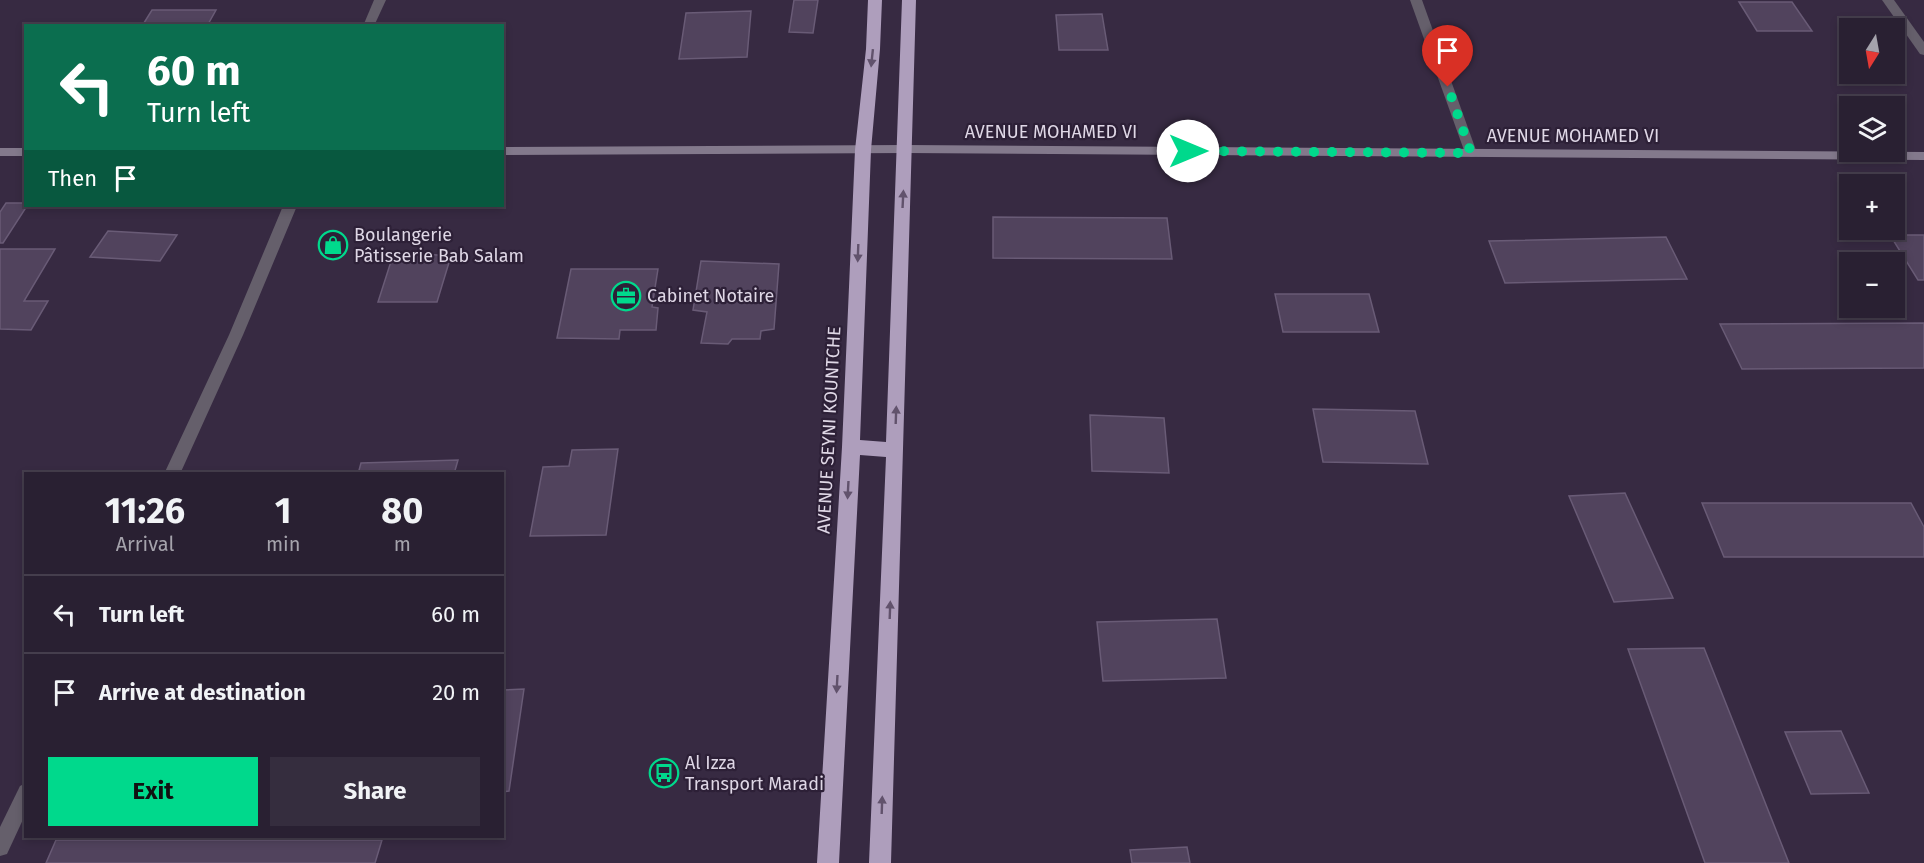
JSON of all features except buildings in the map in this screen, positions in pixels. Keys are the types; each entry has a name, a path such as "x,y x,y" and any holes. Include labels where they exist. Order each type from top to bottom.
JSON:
{"highway":[{"name":"AVENUE SEYNI KOUNTCHE","path":"828,863 863,150 873,49 875,0"},
{"path":"880,863 906,149 909,0"},
{"path":"850,447 894,450"}],"street":[{"path":"369,24 380,0"},
{"path":"1416,0 1471,153"},
{"path":"1888,0 1924,51"},
{"name":"AVENUE MOHAMED VI","path":"504,151 906,149 1924,156"},
{"path":"0,152 24,152"},
{"path":"173,472 236,335 290,207"},
{"path":"0,847 24,796"}],"place":[{"name":"Boulangerie Pâtisserie Bab Salam","path":"333,245"},
{"name":"Cabinet Notaire","path":"626,296"},
{"name":"Al Izza Transport Maradi","path":"664,773"}],"route":[{"path":"1188,151 1471,153 1448,87"}]}
